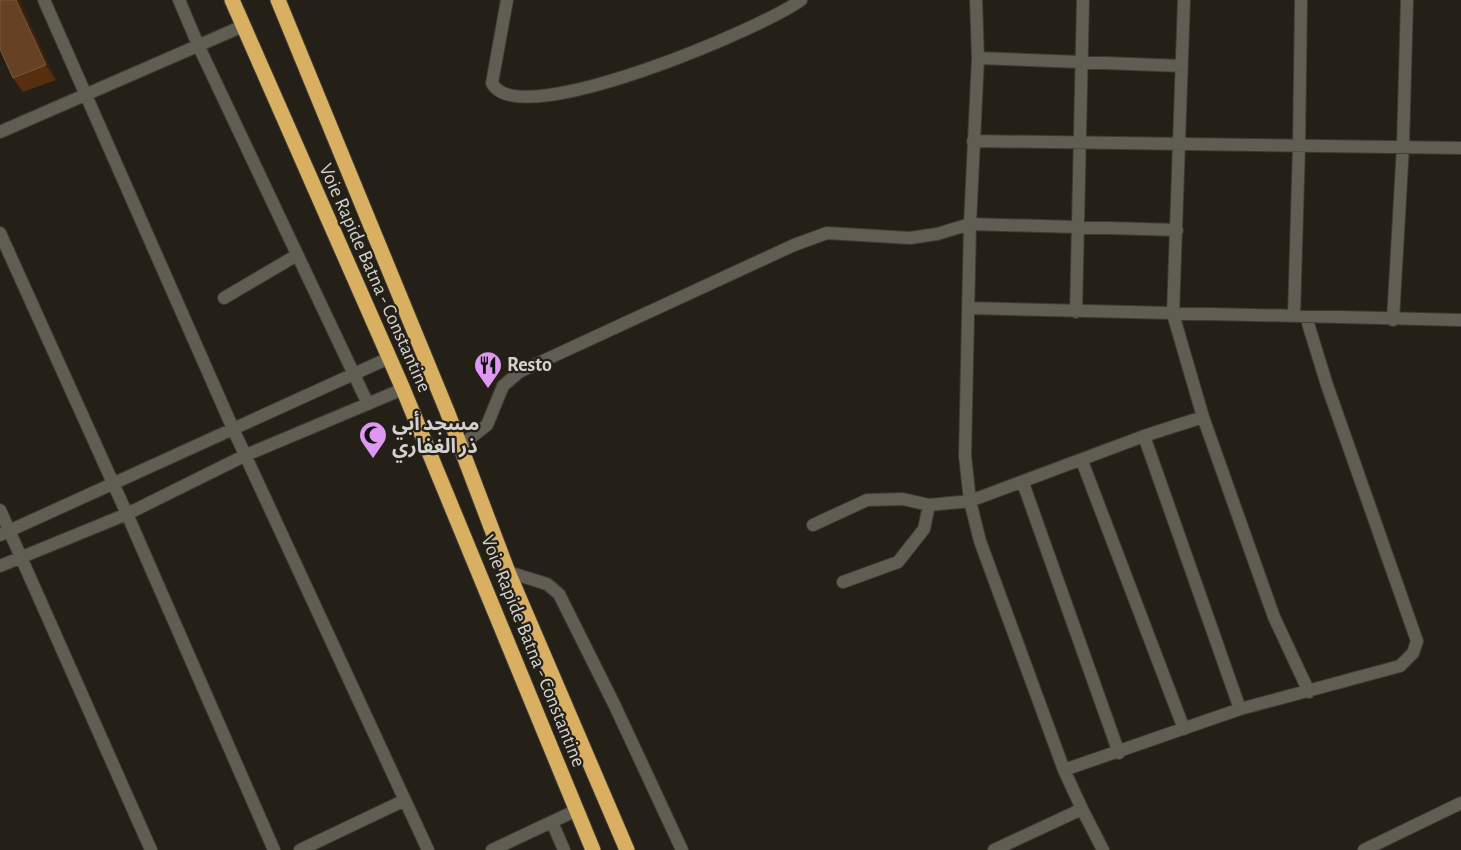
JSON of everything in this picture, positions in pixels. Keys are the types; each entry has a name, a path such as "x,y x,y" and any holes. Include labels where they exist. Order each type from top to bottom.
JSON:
{"highway":[{"name":"Voie Rapide Batna - Constantine","path":"232,0 403,389 593,850"},
{"name":"Voie Rapide Batna - Constantine","path":"278,0 460,446 508,572 627,850"}],"street":[{"path":"44,0 234,430 428,850"},
{"path":"179,0 368,404"},
{"path":"507,0 492,84 495,90 502,95 520,96 560,95 652,69 764,22 801,0"},
{"path":"976,0 978,58 970,224 966,456 970,501 980,541 1064,770 1104,850"},
{"path":"1076,312 1083,0"},
{"path":"1184,0 1173,314 1203,417 1246,543 1274,617 1310,692"},
{"path":"1064,770 1119,753 1240,709 1310,692 1400,666 1414,653 1417,641 1327,385 1300,316 1300,0"},
{"path":"1393,320 1403,146 1407,0"},
{"path":"0,132 243,26"},
{"path":"978,58 1182,66"},
{"path":"973,141 1461,148"},
{"path":"460,446 487,425 504,386 519,372 794,245 827,234 910,238 937,234 970,224 1177,230"},
{"path":"0,233 127,514 274,850"},
{"path":"224,298 298,255"},
{"path":"968,308 1393,320 1461,320"},
{"path":"5,533 113,486 389,358"},
{"path":"0,566 127,514 246,455 403,389"},
{"path":"813,525 867,500 903,499 929,505 970,501 1082,461 1144,436 1203,417"},
{"path":"1144,436 1240,709"},
{"path":"1082,461 1184,729"},
{"path":"1023,483 1119,753"},
{"path":"842,582 898,562 924,528 929,505"},
{"path":"0,510 5,533 20,558 151,850"},
{"path":"508,572 547,584 559,594 615,706 682,850"},
{"path":"300,850 405,800"},
{"path":"1365,850 1461,803"},
{"path":"994,850 1082,809"},
{"path":"492,850 577,810"},
{"path":"552,822 564,850"}],"building":[{"path":"0,0 16,0 46,65 13,78 0,49"}],"place":[{"name":"Resto","path":"488,389"},
{"name":"مسجد أبي ذر الغفاري","path":"373,459"}]}
